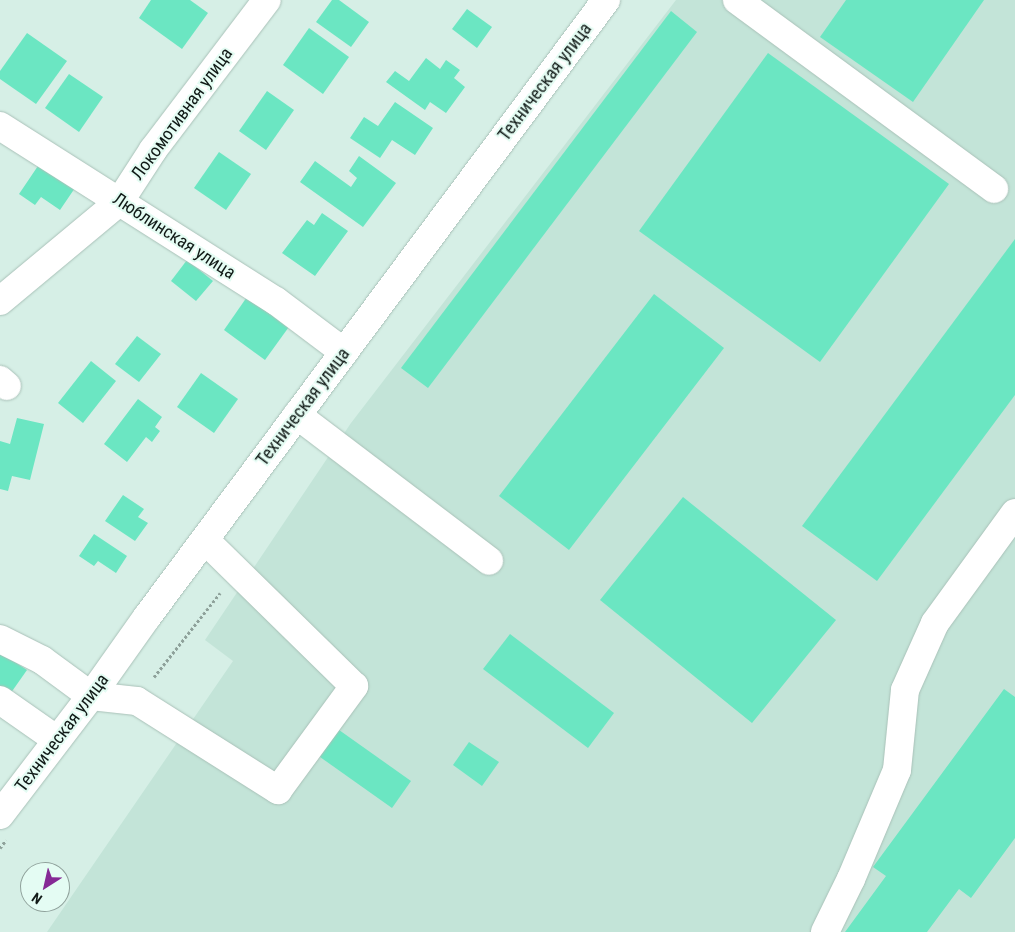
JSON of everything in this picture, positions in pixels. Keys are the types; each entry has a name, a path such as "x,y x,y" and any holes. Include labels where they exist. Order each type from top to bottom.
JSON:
{"street":[{"name":"Локомотивная улица","path":"0,301 120,201 153,150 267,0"},
{"name":"Техническая улица","path":"0,815 56,739 91,696 297,415 606,0"},
{"path":"737,0 994,189"},
{"name":"Люблинская улица","path":"0,126 276,301 344,352"},
{"path":"297,415 489,561"},
{"path":"825,932 850,880 897,770 906,690 935,623 1015,513"},
{"path":"0,639 42,660 91,696 137,701 278,790 354,686 205,540"},
{"path":"0,700 56,739"}],"path":[{"path":"154,677 220,592"}],"shaded area":[{"path":"676,0 1015,0 1015,932 47,932 61,912 70,912 70,898 233,661 205,640 351,423"}],"building":[{"path":"151,0 190,0 208,13 182,49 139,18"},
{"path":"332,0 339,0 369,22 351,47 316,22"},
{"path":"846,0 984,0 913,102 820,37"},
{"path":"467,9 492,27 477,48 452,29"},
{"path":"671,11 697,32 428,388 401,368"},
{"path":"309,28 349,57 323,94 283,65"},
{"path":"27,33 67,61 36,104 0,79 0,71"},
{"path":"768,53 949,184 820,362 639,231"},
{"path":"426,58 440,69 446,60 460,70 454,78 465,87 446,113 430,102 425,110 386,82 395,71 409,81"},
{"path":"69,74 103,97 79,132 45,108"},
{"path":"267,91 294,110 266,150 239,131"},
{"path":"395,102 433,128 415,155 392,140 380,158 350,138 364,117 378,126"},
{"path":"219,152 251,174 226,210 194,188"},
{"path":"359,156 396,183 363,227 300,182 315,161 351,187 357,178 349,171"},
{"path":"42,160 77,185 60,210 41,197 35,205 19,194"},
{"path":"322,213 348,231 315,276 282,253 307,220 314,225"},
{"path":"1015,239 1015,395 877,581 802,526"},
{"path":"187,260 213,281 196,301 171,281"},
{"path":"249,294 291,324 265,360 224,330"},
{"path":"654,294 724,348 569,550 499,496"},
{"path":"137,336 161,354 139,382 115,364"},
{"path":"91,361 116,381 83,423 58,403"},
{"path":"201,373 238,399 214,433 177,407"},
{"path":"138,399 162,417 155,427 160,431 152,442 146,437 127,462 104,444"},
{"path":"17,418 44,424 30,480 12,476 8,491 0,489 0,441 10,444"},
{"path":"123,495 144,509 138,517 148,523 135,541 105,521"},
{"path":"683,497 836,620 752,723 600,600"},
{"path":"94,534 127,556 116,573 98,561 94,566 79,556"},
{"path":"510,634 614,713 588,748 483,669"},
{"path":"0,652 27,670 8,697 0,692"},
{"path":"1004,689 1015,697 1015,838 971,898 959,889 927,932 845,932 886,876 873,867"},
{"path":"332,725 411,781 392,808 313,752"},
{"path":"469,742 499,762 482,786 453,765"}]}
